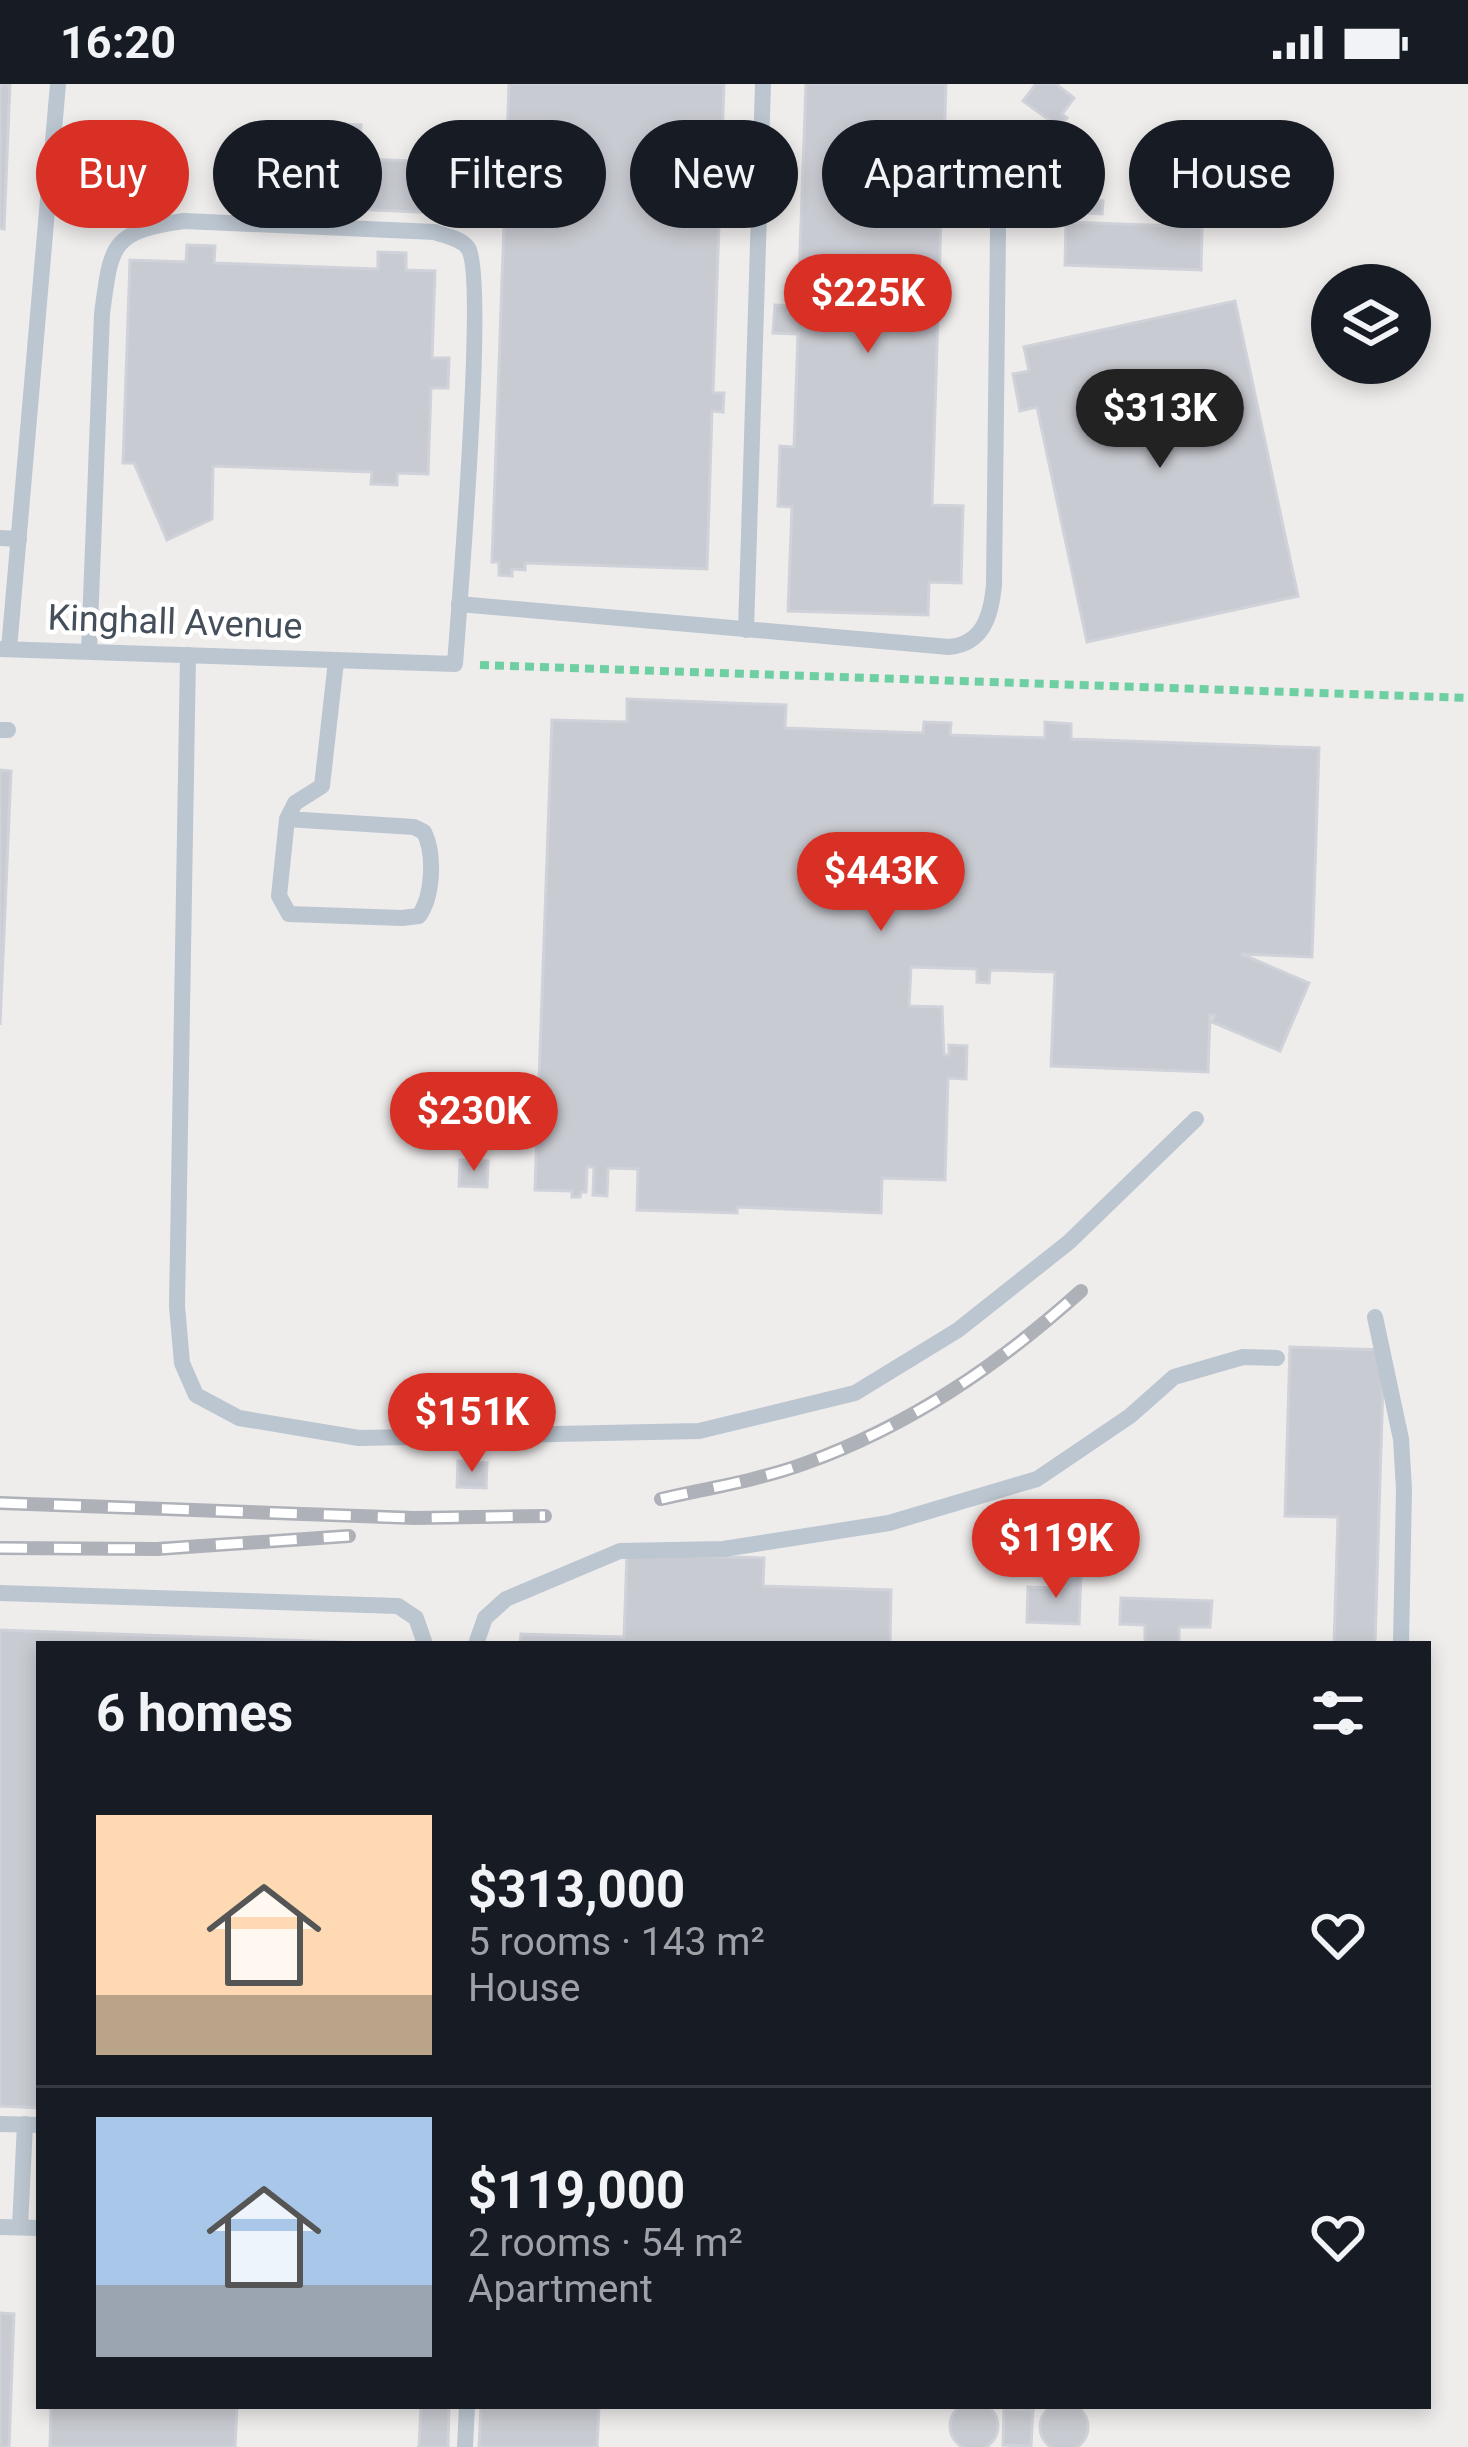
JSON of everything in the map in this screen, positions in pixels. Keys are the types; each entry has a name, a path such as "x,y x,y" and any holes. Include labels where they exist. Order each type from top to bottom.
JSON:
{"lane":[{"path":"4,649 9,538 58,84"},
{"path":"746,630 763,84"},
{"path":"89,651 102,314 109,260 122,240 147,226 184,221 434,232 468,248 475,268 475,332 455,664"},
{"path":"459,604 967,645 979,636 994,586 998,228"},
{"name":"Kinghall Avenue","path":"4,649 455,664"},
{"path":"188,655 177,1306 182,1363 196,1395 239,1418 359,1438 699,1430 854,1393 958,1330 1069,1242 1196,1119"},
{"path":"287,818 414,827 424,832 430,843 426,906 419,916 402,918 289,914 282,908 279,896 287,818 295,803 322,786 341,661"},
{"path":"1375,1317 1400,1439 1404,1489 1401,1641"},
{"path":"477,1641 485,1618 506,1599 620,1551 723,1549 889,1523 1037,1479 1130,1416 1174,1377 1243,1357 1277,1358"},
{"path":"0,1594 398,1606 416,1618 424,1641"},
{"path":"0,2124 32,2125 20,2227"},
{"path":"0,2227 36,2228"},
{"path":"465,2447 466,2409"}],"path":[{"path":"455,664 1468,698"}],"building":[{"path":"0,84 10,84 4,229 0,228"},
{"path":"509,84 724,84 723,120 630,120 630,228 719,228 713,393 724,393 723,412 712,411 707,569 525,563 525,570 512,569 512,576 499,575 499,562 492,562 504,228 606,228 606,120 508,120"},
{"path":"806,84 946,84 945,120 822,120 822,228 941,228 932,505 963,506 961,583 929,582 928,615 788,611 792,507 778,506 780,446 794,447 798,334 773,333 775,305 798,306"},
{"path":"1036,84 1056,84 1074,98 1062,114 1066,120 1049,120 1023,101"},
{"path":"382,160 406,161 406,211 382,210"},
{"path":"1105,223 1202,228 1201,270 1065,265 1066,228 1105,228"},
{"path":"187,245 215,246 214,263 378,269 378,252 406,253 406,270 435,271 432,358 449,358 448,388 431,388 428,474 397,473 397,485 371,484 372,472 213,466 212,519 167,540 134,463 123,463 130,260 186,262"},
{"path":"1235,301 1298,596 1087,642 1037,407 1020,411 1013,374 1029,371 1024,347"},
{"path":"627,699 786,705 785,728 923,733 924,722 951,723 950,735 1045,738 1045,722 1071,724 1071,739 1319,748 1312,957 1241,954 1309,983 1280,1051 1212,1022 1215,1015 1210,1015 1208,1072 1051,1066 1055,972 990,970 989,983 977,982 977,969 911,967 909,1006 942,1007 944,1055 949,1055 949,1045 967,1046 966,1079 948,1078 945,1180 882,1178 881,1213 737,1207 737,1213 637,1210 638,1169 608,1168 607,1196 593,1195 594,1167 587,1167 586,1192 580,1197 572,1197 572,1191 535,1190 552,720 627,722"},
{"path":"0,770 11,771 0,1025"},
{"path":"460,1160 488,1161 487,1187 459,1186"},
{"path":"1290,1347 1384,1350 1375,1641 1334,1641 1338,1517 1285,1516"},
{"path":"458,1461 487,1463 486,1488 457,1487"},
{"path":"627,1554 764,1558 763,1586 891,1590 890,1641 520,1641 521,1634 624,1637"},
{"path":"1052,1573 1081,1574 1079,1624 1027,1622 1028,1587 1052,1588"},
{"path":"1121,1598 1212,1601 1210,1627 1179,1627 1179,1641 1145,1641 1145,1625 1120,1624"},
{"path":"0,1630 310,1641 36,1641 36,2108 0,2106"},
{"path":"0,2313 14,2314 9,2447 0,2447"},
{"path":"51,2409 237,2409 235,2447 50,2447"},
{"path":"421,2409 449,2409 448,2447 419,2447"},
{"path":"481,2409 599,2409 597,2447 479,2447"},
{"path":"957,2409 991,2409 996,2435 983,2448 965,2448 952,2435 950,2426"},
{"path":"1004,2409 1033,2410 1031,2446 1003,2445"},
{"path":"1049,2409 1079,2409 1086,2418 1086,2436 1075,2448 1053,2448 1042,2436 1042,2418"}],"railway":[{"path":"661,1499 789,1469 882,1430 985,1368 1081,1291"},
{"path":"0,1503 415,1518 545,1516"},
{"path":"0,1548 157,1549 349,1536"}]}
